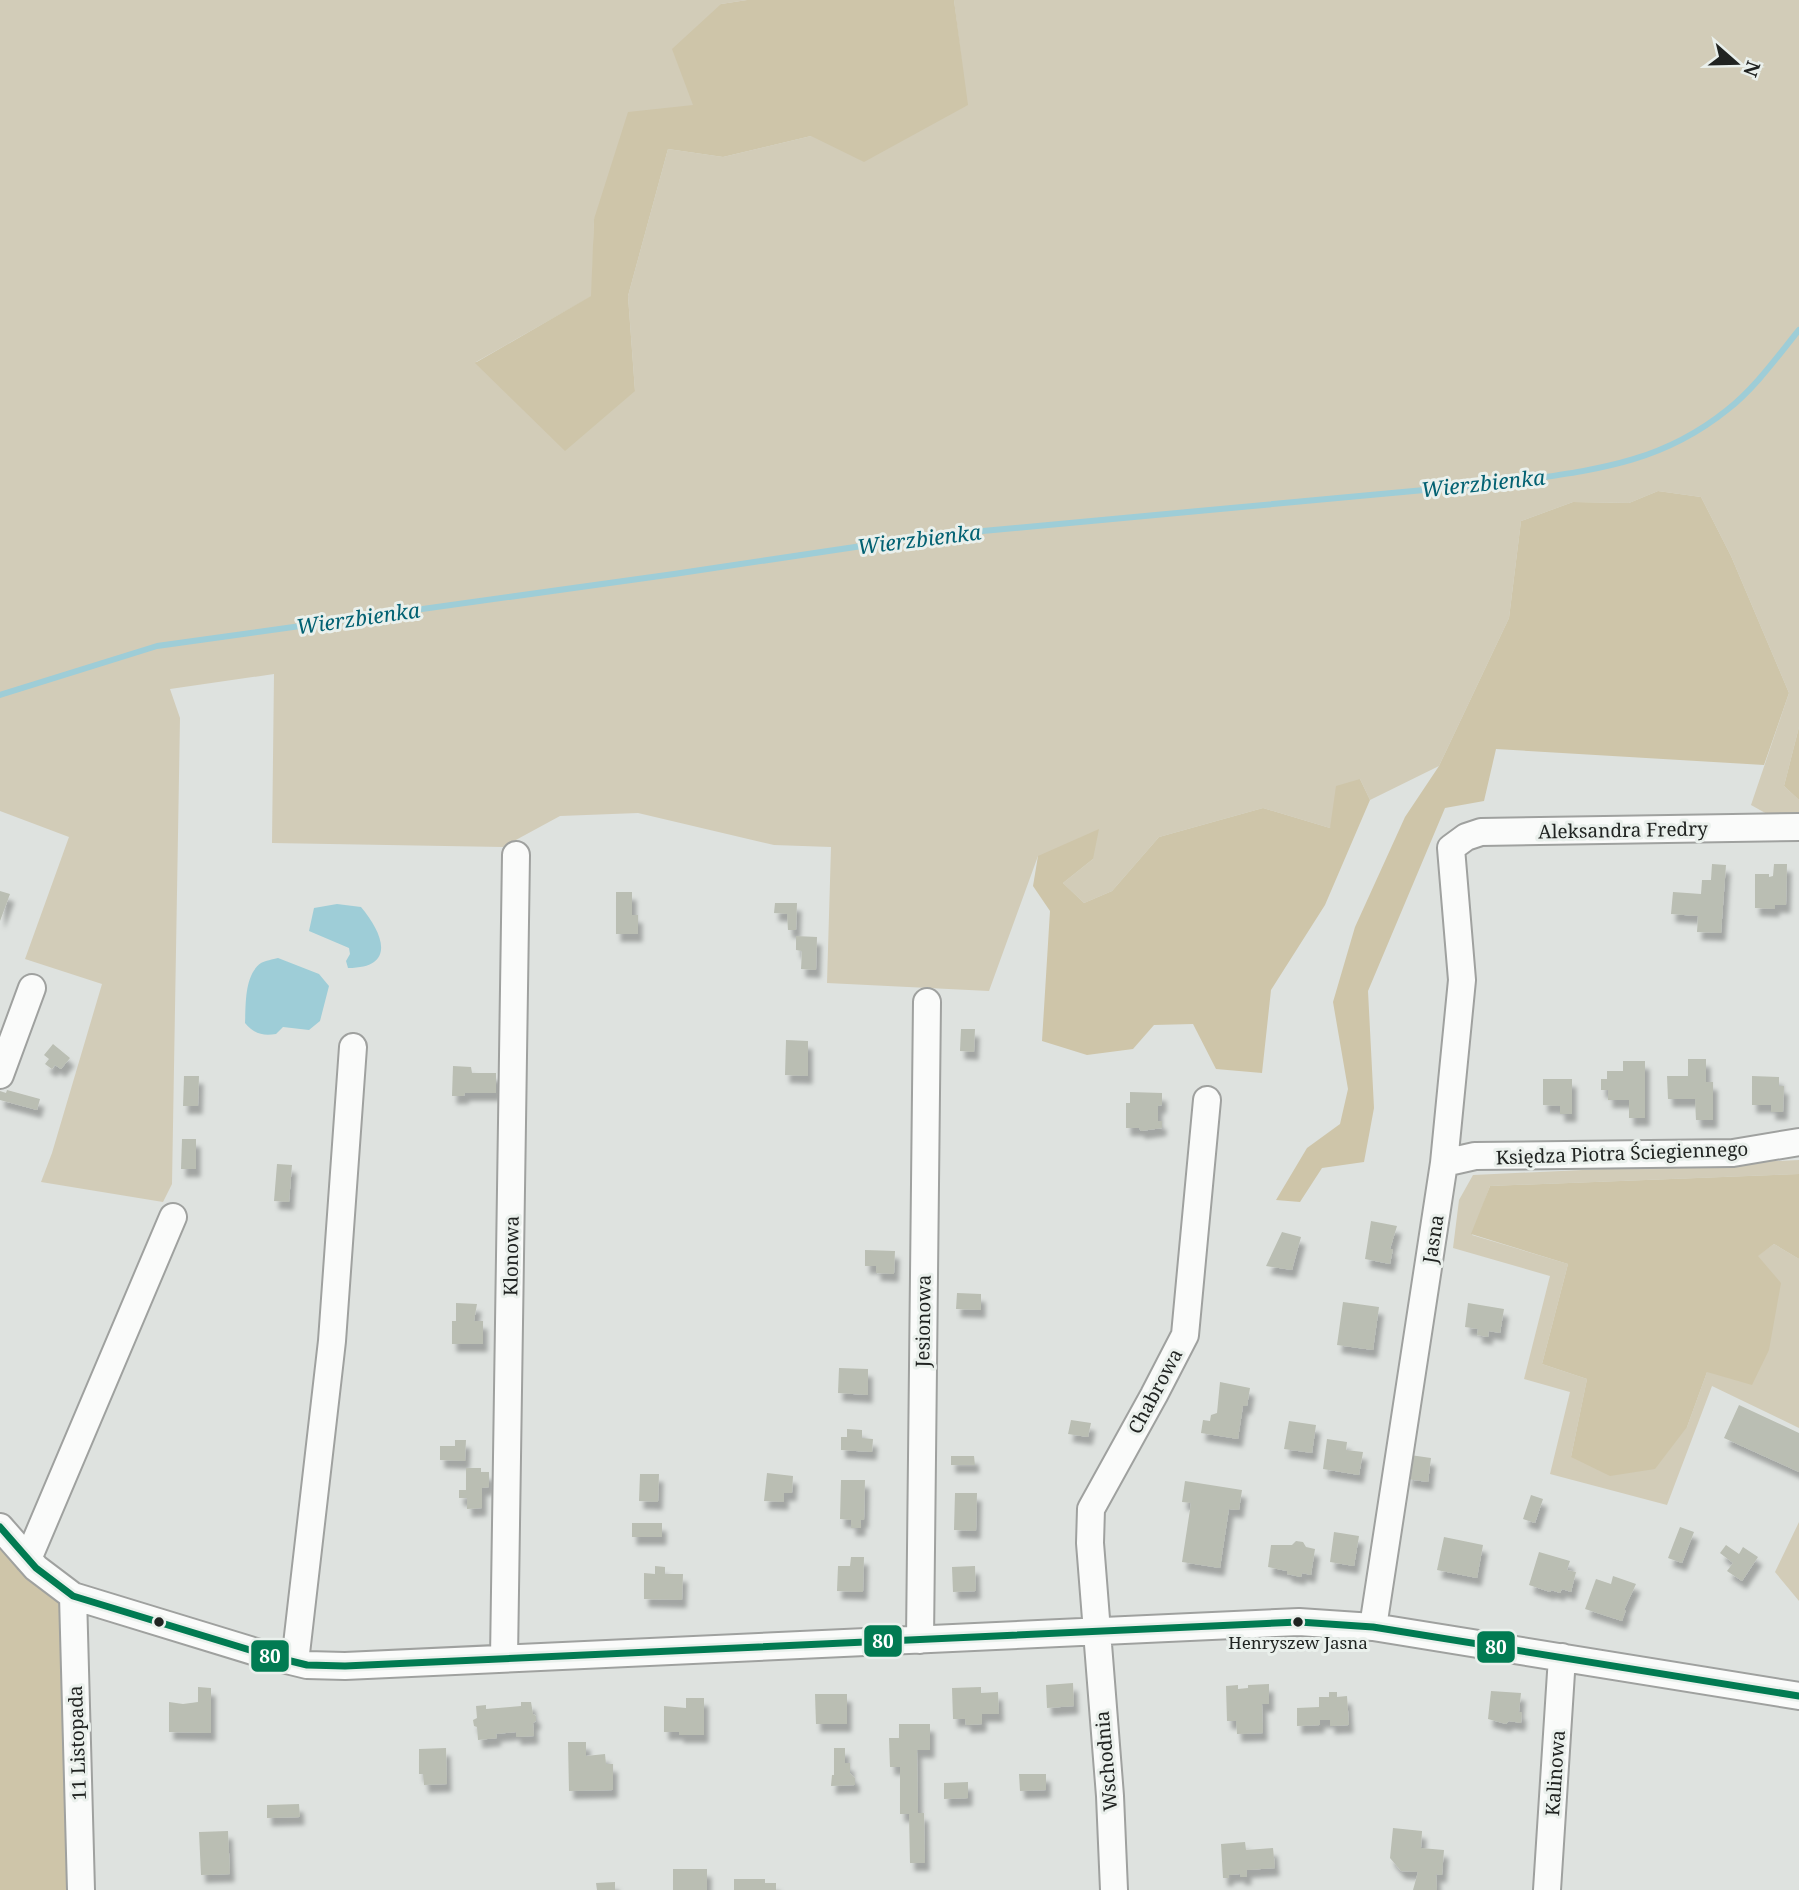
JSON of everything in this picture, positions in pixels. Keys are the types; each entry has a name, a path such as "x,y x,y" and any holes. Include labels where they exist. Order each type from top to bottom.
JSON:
{"street":[{"name":"Aleksandra Fredry","path":"1451,848 1466,837 1481,832 1799,827"},
{"name":"Jasna","path":"1373,1627 1444,1163 1462,980 1451,848"},
{"name":"Klonowa","path":"505,1658 516,855"},
{"path":"0,1075 32,988"},
{"name":"Jesionowa","path":"920,1640 927,1002"},
{"path":"295,1662 332,1341 353,1047"},
{"name":"Chabrowa","path":"1096,1632 1096,1600 1090,1542 1091,1509 1185,1335 1207,1100"},
{"name":"Księdza Piotra Ściegiennego","path":"1444,1163 1475,1156 1733,1153 1799,1142"},
{"path":"28,1559 173,1217"},
{"path":"0,1527 36,1569 72,1596 307,1665 1288,1622 1373,1627 1799,1696"},
{"name":"11 Listopada","path":"72,1596 81,1890"},
{"name":"Wschodnia","path":"1096,1632 1110,1796 1114,1890"},
{"name":"Kalinowa","path":"1547,1890 1562,1657"}],"shaded area":[{"path":"0,0 747,0 721,4 693,105 594,219 592,296 476,362 635,391 628,296 668,149 723,157 811,136 967,105 954,0 1799,0 1799,727 1784,786 1799,800 1799,827 1790,827 1751,805 1789,693 1731,556 1701,497 1658,491 1629,503 1573,502 1521,521 1509,618 1439,766 1370,800 1360,779 1330,828 1263,808 1159,837 1112,891 1084,903 1063,883 1093,859 1038,856 989,991 827,983 831,847 774,845 638,813 560,816 503,847 272,843 274,674 170,689 180,718 172,1184 163,1202 41,1182 102,984 25,959 69,837 0,811"},
{"path":"747,0 954,0 968,105 864,162 811,136 723,157 668,149 628,296 635,391 565,451 475,363 591,296 594,219 628,112 693,105 672,49 721,4"},
{"path":"1658,491 1701,497 1731,556 1789,693 1764,765 1496,749 1484,801 1445,808 1368,991 1374,1108 1364,1162 1322,1168 1300,1202 1276,1200 1307,1148 1340,1124 1348,1089 1333,1002 1355,927 1405,817 1439,766 1509,618 1521,521 1573,502 1629,503"},
{"path":"1799,727 1799,800 1784,786"},
{"path":"1360,779 1370,800 1325,905 1271,990 1262,1073 1216,1069 1193,1024 1154,1025 1133,1049 1087,1055 1042,1041 1050,911 1033,886 1038,856 1099,829 1093,859 1063,883 1084,903 1112,891 1159,837 1263,808 1330,828 1336,786"},
{"path":"1799,1160 1799,1174 1490,1186 1472,1235 1568,1264 1542,1364 1587,1379 1571,1457 1687,1427 1707,1372 1757,1256 1774,1244 1799,1259 1799,1428 1712,1386 1667,1505 1550,1474 1570,1392 1524,1379 1550,1276 1453,1248 1459,1200 1473,1175"},
{"path":"1799,1174 1799,1259 1774,1244 1758,1256 1781,1283 1769,1350 1752,1385 1707,1372 1687,1427 1655,1469 1610,1476 1571,1457 1587,1379 1542,1364 1568,1264 1471,1234 1490,1186"},
{"path":"1799,1522 1799,1601 1775,1572"},
{"path":"0,1548 29,1580 63,1605 69,1890 0,1890"}],"water":[{"path":"337,904 361,907 369,917 381,947 374,962 348,968 346,961 350,954 349,948 309,931 314,908"},
{"path":"278,958 319,974 329,986 320,1021 309,1030 283,1027 276,1034 263,1034 255,1032 245,1023 251,975 261,963"}],"building":[{"path":"1712,864 1726,865 1721,933 1697,932 1698,916 1671,914 1673,892 1701,894 1702,880 1711,880"},
{"path":"1774,864 1787,864 1786,905 1775,905 1775,909 1755,908 1755,874 1773,876"},
{"path":"0,891 10,894 0,921"},
{"path":"616,892 632,892 632,915 638,915 638,934 616,934"},
{"path":"775,903 797,903 796,930 788,930 787,914 774,913"},
{"path":"796,936 817,937 816,970 801,969 802,951 796,950"},
{"path":"961,1029 975,1029 974,1052 960,1051"},
{"path":"786,1040 808,1041 808,1076 785,1075"},
{"path":"53,1044 70,1058 61,1069 55,1065 52,1069 45,1064 49,1059 44,1055"},
{"path":"1688,1059 1706,1059 1706,1082 1713,1082 1713,1120 1696,1120 1695,1099 1668,1099 1667,1076 1688,1076"},
{"path":"1623,1061 1645,1061 1645,1118 1629,1118 1629,1100 1608,1100 1608,1090 1601,1090 1601,1079 1607,1079 1607,1071 1623,1071"},
{"path":"453,1066 471,1067 472,1073 496,1073 496,1093 465,1093 464,1096 452,1096"},
{"path":"184,1076 199,1076 198,1106 183,1106"},
{"path":"1752,1076 1779,1077 1779,1086 1784,1086 1783,1112 1771,1112 1771,1105 1752,1105"},
{"path":"1543,1079 1572,1079 1572,1114 1560,1114 1560,1106 1543,1105"},
{"path":"7,1090 40,1099 37,1110 0,1100 0,1091 6,1093"},
{"path":"1130,1092 1162,1093 1162,1105 1158,1106 1158,1121 1162,1121 1162,1128 1141,1131 1139,1128 1126,1128 1126,1103 1130,1103"},
{"path":"182,1139 196,1139 196,1169 181,1169"},
{"path":"277,1164 292,1165 289,1202 274,1201"},
{"path":"1371,1221 1397,1226 1390,1249 1393,1249 1390,1264 1365,1259"},
{"path":"1282,1232 1301,1237 1292,1270 1266,1266"},
{"path":"865,1250 895,1251 894,1274 876,1273 876,1266 865,1266"},
{"path":"957,1293 981,1294 981,1310 956,1309"},
{"path":"1343,1302 1379,1307 1373,1350 1337,1345"},
{"path":"456,1303 477,1304 474,1321 483,1321 483,1344 452,1344 452,1321 456,1321"},
{"path":"1468,1303 1504,1309 1500,1333 1489,1331 1488,1337 1477,1335 1478,1329 1465,1327"},
{"path":"839,1368 868,1369 868,1395 838,1393"},
{"path":"1220,1382 1250,1388 1247,1406 1243,1406 1238,1439 1201,1433 1203,1420 1210,1421 1211,1415 1217,1413"},
{"path":"1739,1405 1799,1433 1799,1472 1724,1438"},
{"path":"1071,1420 1091,1423 1088,1437 1068,1434"},
{"path":"1289,1421 1316,1425 1312,1453 1284,1449"},
{"path":"847,1429 862,1430 862,1438 873,1439 872,1452 841,1450 841,1437 847,1437"},
{"path":"1327,1439 1347,1442 1346,1450 1363,1452 1359,1475 1323,1469"},
{"path":"455,1440 466,1440 465,1461 440,1460 440,1446 455,1446"},
{"path":"1410,1455 1431,1458 1428,1482 1407,1479"},
{"path":"951,1456 974,1456 975,1465 951,1465"},
{"path":"466,1468 481,1468 481,1472 489,1472 489,1487 482,1488 482,1508 467,1509 467,1498 459,1498 459,1490 466,1490"},
{"path":"767,1473 793,1476 792,1493 784,1493 784,1502 764,1501"},
{"path":"640,1474 659,1474 658,1502 639,1501"},
{"path":"841,1480 865,1480 864,1520 861,1520 861,1528 851,1528 851,1520 840,1519"},
{"path":"1185,1481 1242,1490 1239,1510 1229,1509 1220,1568 1182,1562 1191,1503 1182,1502"},
{"path":"955,1493 977,1493 976,1531 954,1530"},
{"path":"1531,1495 1543,1499 1535,1523 1523,1519"},
{"path":"632,1523 662,1523 662,1537 632,1537"},
{"path":"1680,1527 1694,1532 1682,1563 1668,1558"},
{"path":"1334,1532 1359,1536 1354,1566 1330,1562"},
{"path":"1444,1537 1483,1545 1477,1578 1437,1570"},
{"path":"1296,1541 1315,1549 1311,1575 1302,1573 1301,1577 1268,1567 1271,1545 1292,1545"},
{"path":"1726,1545 1739,1554 1743,1547 1758,1557 1742,1581 1727,1571 1733,1563 1720,1553"},
{"path":"1539,1552 1570,1561 1567,1570 1576,1572 1571,1592 1562,1589 1560,1593 1550,1592 1529,1585"},
{"path":"851,1557 864,1557 863,1592 837,1591 838,1566 850,1566"},
{"path":"655,1566 665,1567 665,1574 683,1574 682,1600 644,1599 644,1573 655,1574"},
{"path":"975,1566 976,1591 953,1592 952,1567"},
{"path":"1613,1576 1636,1584 1622,1621 1585,1609 1596,1579 1611,1584"},
{"path":"1073,1683 1074,1706 1047,1708 1046,1685"},
{"path":"1269,1684 1269,1704 1262,1704 1263,1733 1237,1734 1236,1721 1227,1721 1226,1686 1238,1685 1238,1689 1248,1688 1248,1685"},
{"path":"198,1687 211,1688 211,1733 169,1732 169,1702 198,1702"},
{"path":"981,1687 981,1693 998,1692 999,1714 982,1714 982,1724 966,1725 965,1719 953,1719 952,1688"},
{"path":"1491,1691 1521,1693 1521,1723 1509,1721 1506,1724 1488,1719"},
{"path":"1329,1692 1337,1692 1337,1697 1347,1696 1349,1725 1330,1726 1330,1720 1320,1720 1320,1725 1297,1726 1297,1708 1319,1707 1319,1697 1329,1697"},
{"path":"815,1694 847,1694 847,1724 816,1724"},
{"path":"686,1698 704,1698 704,1735 664,1732 664,1706 686,1708"},
{"path":"521,1702 531,1702 533,1714 536,1716 533,1723 534,1736 516,1737 516,1732 496,1734 497,1738 478,1740 477,1727 474,1726 473,1720 477,1718 476,1706 486,1705 486,1709 521,1706"},
{"path":"899,1724 930,1724 930,1750 917,1750 918,1813 924,1813 925,1863 910,1863 909,1814 900,1814 900,1767 890,1767 889,1738 899,1738"},
{"path":"568,1742 586,1742 586,1756 605,1754 606,1764 613,1764 613,1790 569,1791"},
{"path":"446,1748 447,1784 424,1785 423,1774 419,1774 419,1749"},
{"path":"834,1748 845,1748 845,1763 850,1763 850,1773 855,1778 855,1785 831,1786 834,1775"},
{"path":"1019,1774 1046,1774 1046,1790 1020,1791"},
{"path":"968,1782 968,1798 944,1799 944,1783"},
{"path":"299,1804 300,1817 267,1818 267,1805"},
{"path":"1393,1828 1422,1831 1421,1848 1444,1850 1442,1875 1436,1874 1437,1890 1413,1890 1418,1872 1401,1871 1390,1858"},
{"path":"228,1831 230,1874 201,1875 199,1832"},
{"path":"1245,1842 1246,1850 1273,1848 1275,1868 1247,1870 1247,1877 1240,1877 1240,1874 1223,1878 1221,1844"},
{"path":"673,1869 707,1869 707,1890 673,1890"},
{"path":"734,1879 765,1879 765,1883 776,1883 776,1890 734,1890"},
{"path":"615,1882 615,1890 597,1890 596,1883"}],"waterway":[{"name":"Wierzbienka","path":"0,695 157,646 929,536 1511,482 1598,468 1651,453 1702,428 1747,392 1799,330"}],"transit line":[{"name":"80","path":"0,1527 36,1568 73,1596 307,1665 345,1666 1299,1622 1373,1627 1799,1696"}],"place":[{"name":"Henryszew Jasna","path":"1298,1622"}]}
